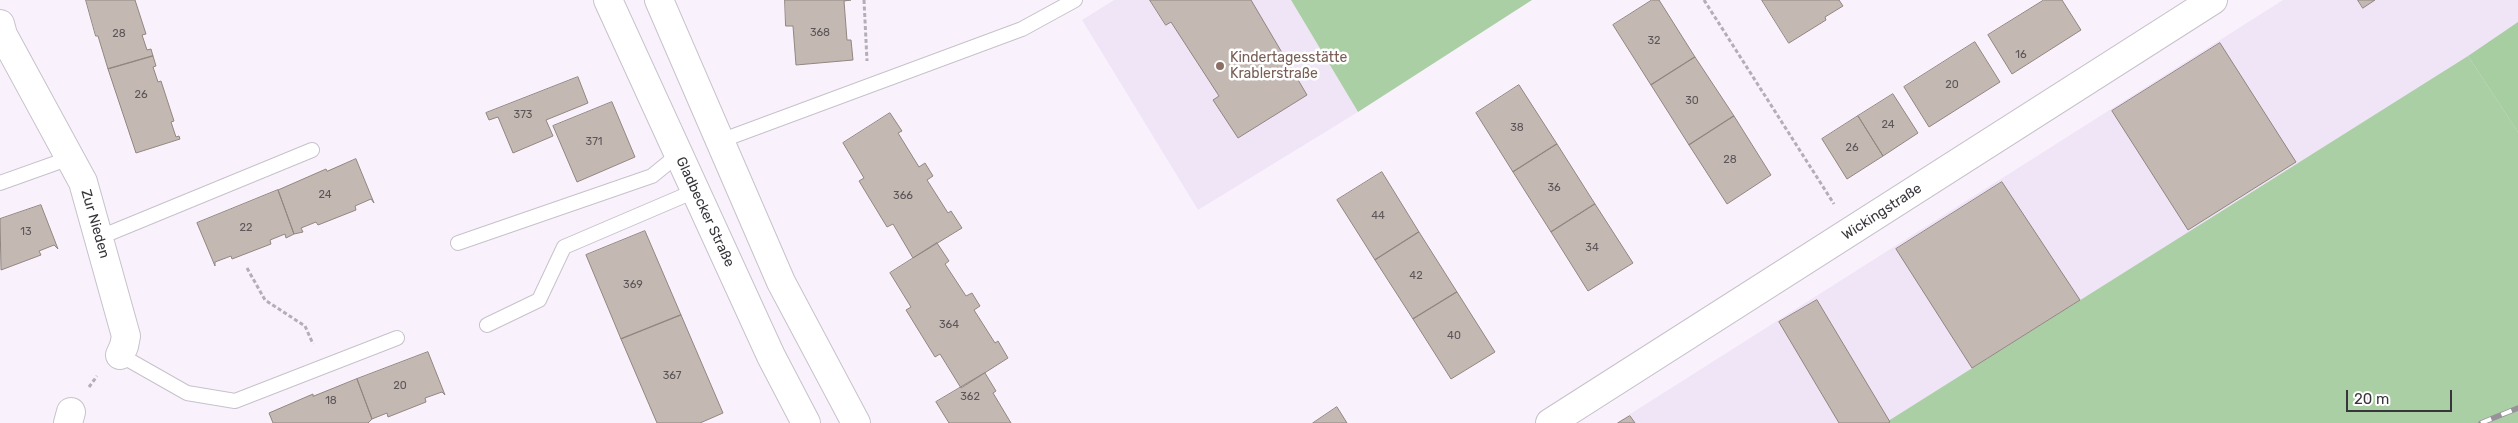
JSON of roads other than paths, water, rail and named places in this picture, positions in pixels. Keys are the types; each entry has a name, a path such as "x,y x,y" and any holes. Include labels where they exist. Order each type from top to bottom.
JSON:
{"street":[{"name":"Gladbecker Straße","path":"608,0 771,356 806,423"},
{"path":"659,0 781,282 856,423"},
{"name":"Wickingstraße","path":"1550,423 1852,232 2212,0"},
{"name":"Zur Nieden","path":"0,24 3,35 83,182 126,336 120,355"}],"lane":[{"path":"720,141 1022,29 1076,0"},
{"path":"98,238 312,150"},
{"path":"458,243 652,176 679,154"},
{"path":"0,182 70,158"},
{"path":"487,325 539,300 564,247 695,190"},
{"path":"120,355 187,393 235,401 396,338"}],"railway":[{"path":"2481,423 2518,408"}],"place":[{"name":"Kindertagesstätte Krablerstraße","path":"1220,66"}]}
